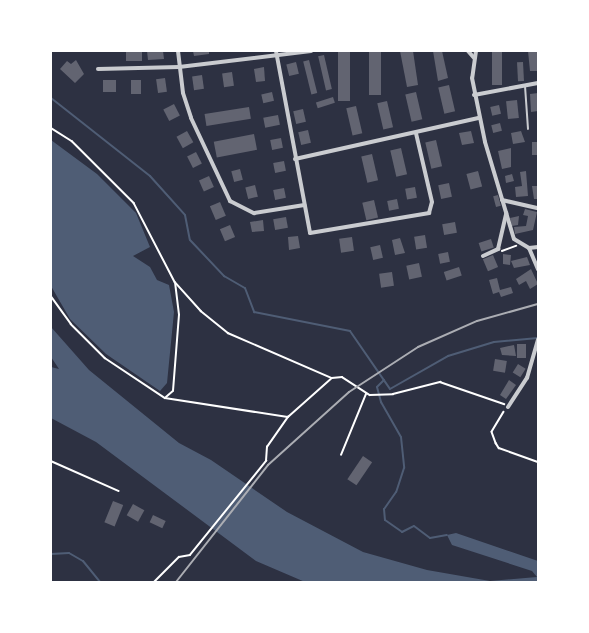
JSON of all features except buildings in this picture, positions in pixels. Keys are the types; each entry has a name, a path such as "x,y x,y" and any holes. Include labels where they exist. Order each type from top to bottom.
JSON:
{"street":[{"path":"178,51 178,67 191,117 230,201 254,213 304,205"},
{"path":"276,51 310,233 429,213 432,202 416,134"},
{"path":"98,69 178,67 277,57 311,51"},
{"path":"468,51 474,58"},
{"path":"476,51 474,95 510,228 519,243 529,248 538,247"},
{"path":"474,95 538,83"},
{"path":"296,159 416,134 479,118"},
{"path":"502,200 538,208"},
{"path":"483,256 498,249 506,212"},
{"path":"529,248 538,268"},
{"path":"508,407 527,378 538,340"}],"lane":[{"path":"525,86 528,129"}],"path":[{"path":"51,128 72,141 134,203 175,282 201,311 228,333 332,378 342,377 367,394 387,395 440,382 472,391 508,407 492,432 499,448 538,462"},
{"path":"498,249 508,251 519,243"},
{"path":"165,398 173,391 174,380 179,315 175,282"},
{"path":"51,296 71,324 105,358 165,398 288,417"},
{"path":"154,582 179,557 190,555 266,460 267,447 288,417 332,378"},
{"path":"341,455 367,394"},
{"path":"51,460 119,491"}],"water":[{"path":"51,140 97,174 136,213 150,247 133,256 150,267 157,280 169,285 174,312 167,383 160,391 106,354 70,319 51,286"},
{"path":"51,327 89,370 179,443 211,460 287,512 363,552 427,570 490,581 537,577 532,571 452,545 447,535 456,533 538,561 538,582 305,582 256,561 96,442 51,418 51,367 59,369 51,357"}],"waterway":[{"path":"51,98 150,176 185,215 190,240 224,276 245,288 254,312 350,331 390,389 448,356 494,342 538,338"},
{"path":"384,380 377,387 381,402 401,437 404,468 396,492 384,509 385,520 402,532 414,526 430,538 447,535"},
{"path":"51,554 69,553 83,561 100,582"}],"railway":[{"path":"176,582 268,465 349,392 418,347 477,321 538,304"}]}
